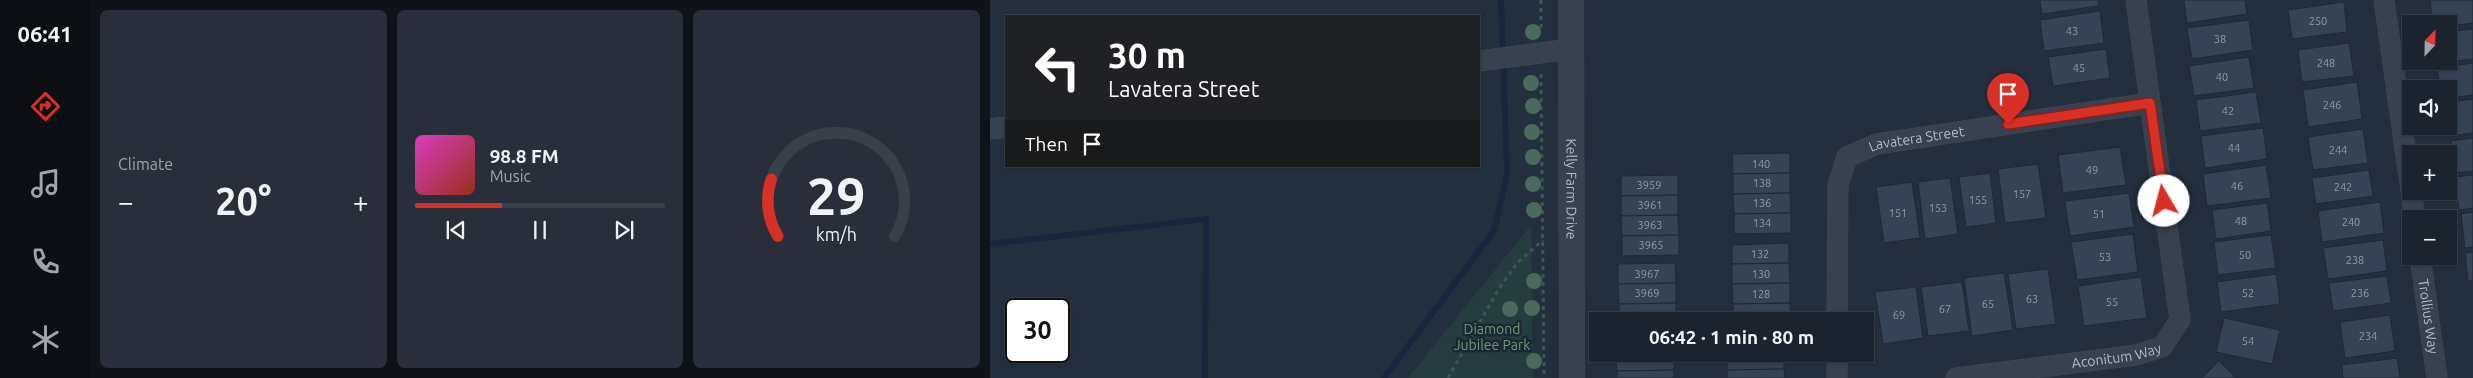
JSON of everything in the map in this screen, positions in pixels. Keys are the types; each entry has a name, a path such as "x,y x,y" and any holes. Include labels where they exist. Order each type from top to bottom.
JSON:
{"street":[{"name":"Kelly Farm Drive","path":"1571,0 1572,378"},
{"name":"Aconitum Way","path":"1956,378 2136,354 2162,347 2180,320 2136,0"},
{"path":"2384,0 2414,210"},
{"path":"1480,61 1572,49"},
{"name":"Lavatera Street","path":"1837,312 1838,184 1847,157 1877,144 2150,103"},
{"path":"990,129 1005,127"},
{"name":"Trollius Way","path":"2421,265 2437,378"},
{"path":"1837,362 1837,378"}],"path":[{"path":"1541,0 1544,378"},
{"path":"1448,378 1498,290 1518,262 1543,240"}],"green space":[{"name":"Diamond Jubilee Park","path":"1531,225 1533,378 1408,378"}],"building":[{"path":"2040,0 2098,0 2098,6 2042,14"},
{"path":"2184,0 2245,0 2247,14 2187,23"},
{"path":"2430,0 2473,0 2473,23 2458,25 2458,15 2432,15"},
{"path":"2344,2 2347,32 2292,39 2288,10"},
{"path":"2100,11 2104,43 2044,51 2040,20"},
{"path":"2249,20 2253,50 2192,59 2187,28"},
{"path":"2473,29 2473,59 2458,61 2458,31"},
{"path":"2349,43 2354,76 2302,82 2298,50"},
{"path":"2106,49 2110,78 2053,86 2048,57"},
{"path":"2249,57 2254,88 2194,96 2189,66"},
{"path":"2473,63 2473,95 2457,97 2457,80 2439,80 2437,70 2458,70 2458,65"},
{"path":"2357,82 2362,119 2308,127 2303,90"},
{"path":"2256,92 2261,123 2200,131 2196,100"},
{"path":"2473,99 2473,133 2450,136 2457,135 2457,101"},
{"path":"2263,128 2267,159 2205,168 2201,136"},
{"path":"2363,129 2368,163 2313,170 2308,137"},
{"path":"2473,138 2473,171 2457,173 2457,145 2452,145 2451,141"},
{"path":"2120,147 2126,185 2063,193 2058,155"},
{"path":"1790,153 1790,173 1733,174 1732,154"},
{"path":"2038,164 2046,218 2005,223 1998,169"},
{"path":"2266,165 2271,198 2207,206 2203,174"},
{"path":"2369,170 2373,196 2316,204 2312,178"},
{"path":"1790,173 1790,193 1733,194 1733,174"},
{"path":"1990,173 1996,223 1966,227 1959,177"},
{"path":"1678,175 1678,195 1621,196 1621,176"},
{"path":"2473,175 2473,208 2459,210 2457,177"},
{"path":"1950,178 1958,234 1925,239 1918,182"},
{"path":"1912,182 1920,238 1884,243 1876,187"},
{"path":"1790,193 1791,213 1734,214 1733,194"},
{"path":"2129,193 2134,227 2070,236 2065,201"},
{"path":"1678,195 1678,215 1621,216 1621,196"},
{"path":"2380,202 2384,233 2322,242 2318,211"},
{"path":"2267,203 2271,231 2216,239 2212,210"},
{"path":"2473,212 2473,247 2465,248 2461,214"},
{"path":"1791,213 1791,233 1734,234 1734,214"},
{"path":"1678,215 1679,235 1622,236 1621,216"},
{"path":"2133,234 2138,272 2077,280 2071,242"},
{"path":"1679,235 1679,255 1622,256 1622,236"},
{"path":"2271,235 2276,268 2218,275 2214,242"},
{"path":"2383,240 2387,271 2328,279 2323,248"},
{"path":"1789,243 1789,263 1732,264 1732,245"},
{"path":"2473,252 2473,281 2468,281 2465,253"},
{"path":"1675,263 1676,283 1618,284 1618,264"},
{"path":"1789,263 1790,283 1732,284 1732,264"},
{"path":"2048,269 2056,324 2016,329 2008,274"},
{"path":"2004,273 2013,330 1972,336 1964,278"},
{"path":"2276,274 2280,304 2221,312 2217,282"},
{"path":"2387,276 2391,303 2333,311 2329,283"},
{"path":"2141,277 2147,318 2084,326 2078,286"},
{"path":"1962,282 1969,331 1928,336 1921,287"},
{"path":"1676,283 1676,303 1619,304 1618,284"},
{"path":"1790,283 1790,303 1733,304 1732,284"},
{"path":"1916,287 1923,338 1883,344 1875,292"},
{"path":"1676,303 1676,312 1619,312 1619,304"},
{"path":"1790,303 1790,312 1733,312 1733,304"},
{"path":"2390,315 2395,351 2345,358 2340,322"},
{"path":"2224,318 2280,330 2272,364 2216,352"},
{"path":"2397,358 2400,378 2343,378 2342,365"},
{"path":"2219,361 2236,378 2202,378"},
{"path":"1616,362 1674,362 1674,370 1617,371"},
{"path":"1727,362 1784,362 1784,369 1727,370"},
{"path":"1784,369 1785,378 1727,378 1727,370"},
{"path":"1674,370 1674,378 1617,378 1617,371"}],"waterway":[{"path":"1384,378 1494,231 1507,173 1501,0"},
{"path":"990,244 1206,219 1205,378"}],"route":[{"path":"2008,124 2150,103 2164,201"}]}
